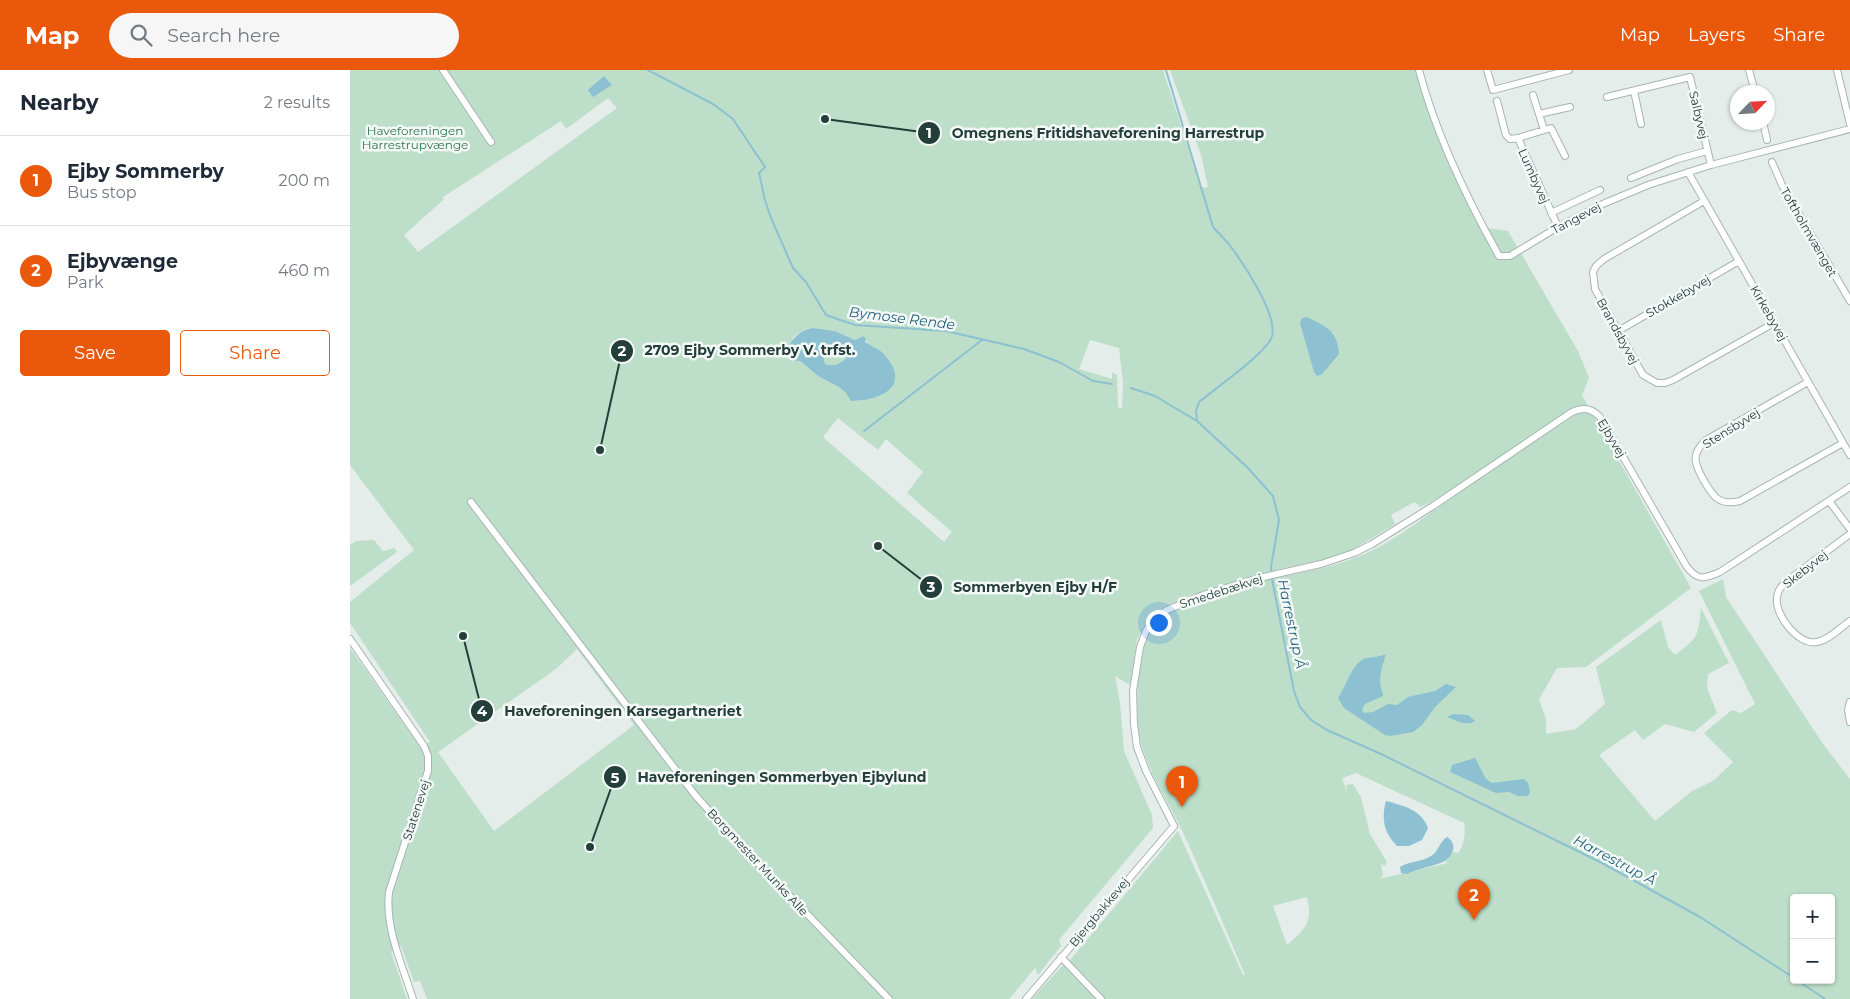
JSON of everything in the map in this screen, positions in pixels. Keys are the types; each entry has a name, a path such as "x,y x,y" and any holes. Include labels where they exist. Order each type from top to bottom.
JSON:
{"street":[{"path":"443,70 491,142"},
{"name":"Tangevej","path":"1418,70 1439,132 1460,182 1499,256 1510,256 1558,227 1620,195 1711,165 1850,129"},
{"path":"1487,70 1493,90 1569,70"},
{"path":"1749,70 1753,85"},
{"path":"1837,70 1850,124"},
{"name":"Salbyvej","path":"1608,97 1690,77 1711,165"},
{"path":"1634,91 1641,124"},
{"path":"1533,95 1544,130 1551,128 1565,156"},
{"name":"Lumbyvej","path":"1497,101 1506,135 1510,139 1544,130"},
{"path":"1539,114 1570,107"},
{"path":"1764,130 1767,140"},
{"name":"Lumbyvej","path":"1518,138 1558,227"},
{"name":"Salbyvej","path":"1631,178 1678,159 1707,151"},
{"name":"Toftholmvænget","path":"1772,162 1782,185 1850,301"},
{"name":"Kirkebyvej","path":"1688,172 1850,455"},
{"name":"Lumbyvej","path":"1551,213 1600,190"},
{"name":"Brandsbyvej","path":"1704,201 1604,258 1593,272 1595,289 1643,375 1651,380 1665,383 1673,380 1774,323"},
{"name":"Stokkebyvej","path":"1618,331 1739,261"},
{"name":"Stensbyvej","path":"1808,382 1706,440 1700,447 1695,461 1697,469 1711,494 1724,502 1740,502 1843,443"},
{"name":"Ejbyvej","path":"1271,575 1339,559 1372,544 1433,506 1572,412 1586,408 1594,411 1600,417 1687,567 1699,578 1708,577 1720,572 1850,487"},
{"path":"1828,501 1850,529"},
{"name":"Borgmester Munks Alle","path":"471,502 695,795 729,833 890,999"},
{"name":"Skebyvej","path":"1850,534 1787,581 1780,589 1776,599 1778,610 1790,628 1800,639 1808,642 1814,643 1826,638 1850,621"},
{"name":"Smedebækvej","path":"1174,826 1146,771 1137,747 1132,691 1140,646 1146,631 1154,620 1167,610 1190,600 1271,575"},
{"name":"Statenevej","path":"350,639 424,746 428,756 428,771 389,892 387,909 390,929 413,999"},
{"path":"1850,702 1848,710 1850,722"},
{"name":"Bjergbakkevej","path":"1026,999 1174,826"},
{"path":"1061,958 1100,999"}],"green space":[{"name":"Haveforeningen Harrestrupvænge","path":"350,70 1163,70 1201,188 1208,187 1201,155 1170,70 1416,70 1437,133 1486,228 1508,231 1578,351 1589,378 1582,395 1691,588 1586,667 1557,668 1539,699 1546,719 1546,734 1576,729 1605,704 1596,667 1661,620 1668,647 1675,655 1688,645 1698,631 1701,608 1729,663 1708,674 1707,688 1717,713 1694,732 1665,724 1643,740 1635,730 1599,755 1655,821 1692,791 1713,781 1733,762 1704,733 1732,710 1741,713 1755,704 1699,591 1723,579 1726,597 1823,744 1850,779 1850,999 1032,999 1063,965 1066,965 1178,831 1243,975 1245,975 1186,839 1142,747 1137,707 1141,659 1147,635 1161,619 1187,605 1242,586 1335,564 1374,550 1450,499 1449,493 1421,507 1414,502 1391,515 1395,524 1352,550 1326,559 1267,572 1192,595 1165,606 1150,617 1137,639 1130,685 1115,676 1120,703 1124,751 1152,815 1153,828 1059,940 1061,946 1038,975 1035,968 1009,999 427,999 420,981 414,982 401,946 391,952 407,999 350,999 350,648 420,747 430,742 350,623 350,602 414,550 350,465","holes":["608,98 617,108 418,252 404,235 443,200 443,197 561,121 566,129","806,329 835,331 855,340 863,336 869,345 886,356 892,367 893,384 888,391 881,395 852,401 839,387 818,376 800,361 792,338","1090,340 1119,348 1123,383 1122,409 1118,407 1117,375 1112,372 1112,379 1079,369","838,418 878,450 886,439 923,472 907,493 952,532 944,542 823,437","577,649 634,725 494,831 438,752 556,669","1356,773 1464,823 1465,835 1462,847 1458,853 1453,852 1445,861 1448,863 1379,879 1383,876 1381,864 1385,866 1387,862 1370,834 1361,797 1353,784 1346,785 1347,793 1342,778","1307,897 1309,913 1306,925 1287,945 1273,906"]},
{"path":"840,343 852,349 850,353 837,364 825,364 823,356 833,345"},
{"path":"374,540 383,551 394,548 397,552 350,586 350,545 356,541"}],"water":[{"path":"604,76 612,85 593,97 588,90"},
{"path":"1307,317 1330,330 1338,346 1339,354 1322,374 1317,376 1314,372 1300,323 1302,318"},
{"path":"813,328 835,331 855,340 863,336 866,339 865,342 885,355 892,366 895,376 894,384 882,395 851,401 839,387 818,376 800,361 790,360 787,349 794,338 804,331","holes":["840,344 852,349 841,362 833,365 825,364 823,355 833,345"]},
{"path":"1386,654 1380,680 1383,696 1365,704 1362,709 1364,713 1373,712 1388,704 1397,705 1408,697 1435,691 1446,684 1456,687 1435,707 1422,725 1413,732 1390,736 1385,735 1344,708 1338,698 1353,670 1361,660"},
{"path":"1453,714 1468,715 1475,721 1465,723 1447,717"},
{"path":"1475,758 1486,779 1492,783 1524,779 1528,783 1530,792 1528,796 1518,796 1509,792 1496,793 1450,772 1452,765"},
{"path":"1386,801 1411,809 1421,817 1428,828 1422,840 1409,846 1397,846 1386,831 1384,814"},
{"path":"1447,837 1452,842 1453,848 1451,855 1446,860 1407,874 1401,873 1400,867 1431,856"}],"waterway":[{"name":"Bymose Rende","path":"648,70 713,104 733,119 765,167 759,173 765,200 793,268 806,282 826,315 855,325 946,331 1024,349 1059,362 1093,381 1112,384"},
{"name":"Harrestrup Å","path":"1166,70 1213,227 1229,244 1244,265 1271,318 1273,330 1271,339 1266,346 1249,363 1199,402 1196,411 1197,421 1248,468 1273,496 1279,520 1271,567 1272,579 1294,691 1300,707 1311,720 1327,730 1381,754 1602,863 1700,917 1790,975"},
{"path":"864,431 982,340"},
{"name":"Bymose Rende","path":"1131,388 1155,396 1197,421"},
{"name":"Harrestrup Å","path":"1803,984 1825,999"}],"place":[{"name":"Omegnens Fritidshaveforening Harrestrup","path":"825,119"},
{"name":"2709 Ejby Sommerby V. trfst.","path":"600,450"},
{"name":"Sommerbyen Ejby H/F","path":"878,546"},
{"name":"Haveforeningen Karsegartneriet","path":"463,636"},
{"name":"Ejby Sommerby","path":"1182,807"},
{"name":"Haveforeningen Sommerbyen Ejbylund","path":"590,847"},
{"name":"Ejbyvænge","path":"1474,920"}]}
